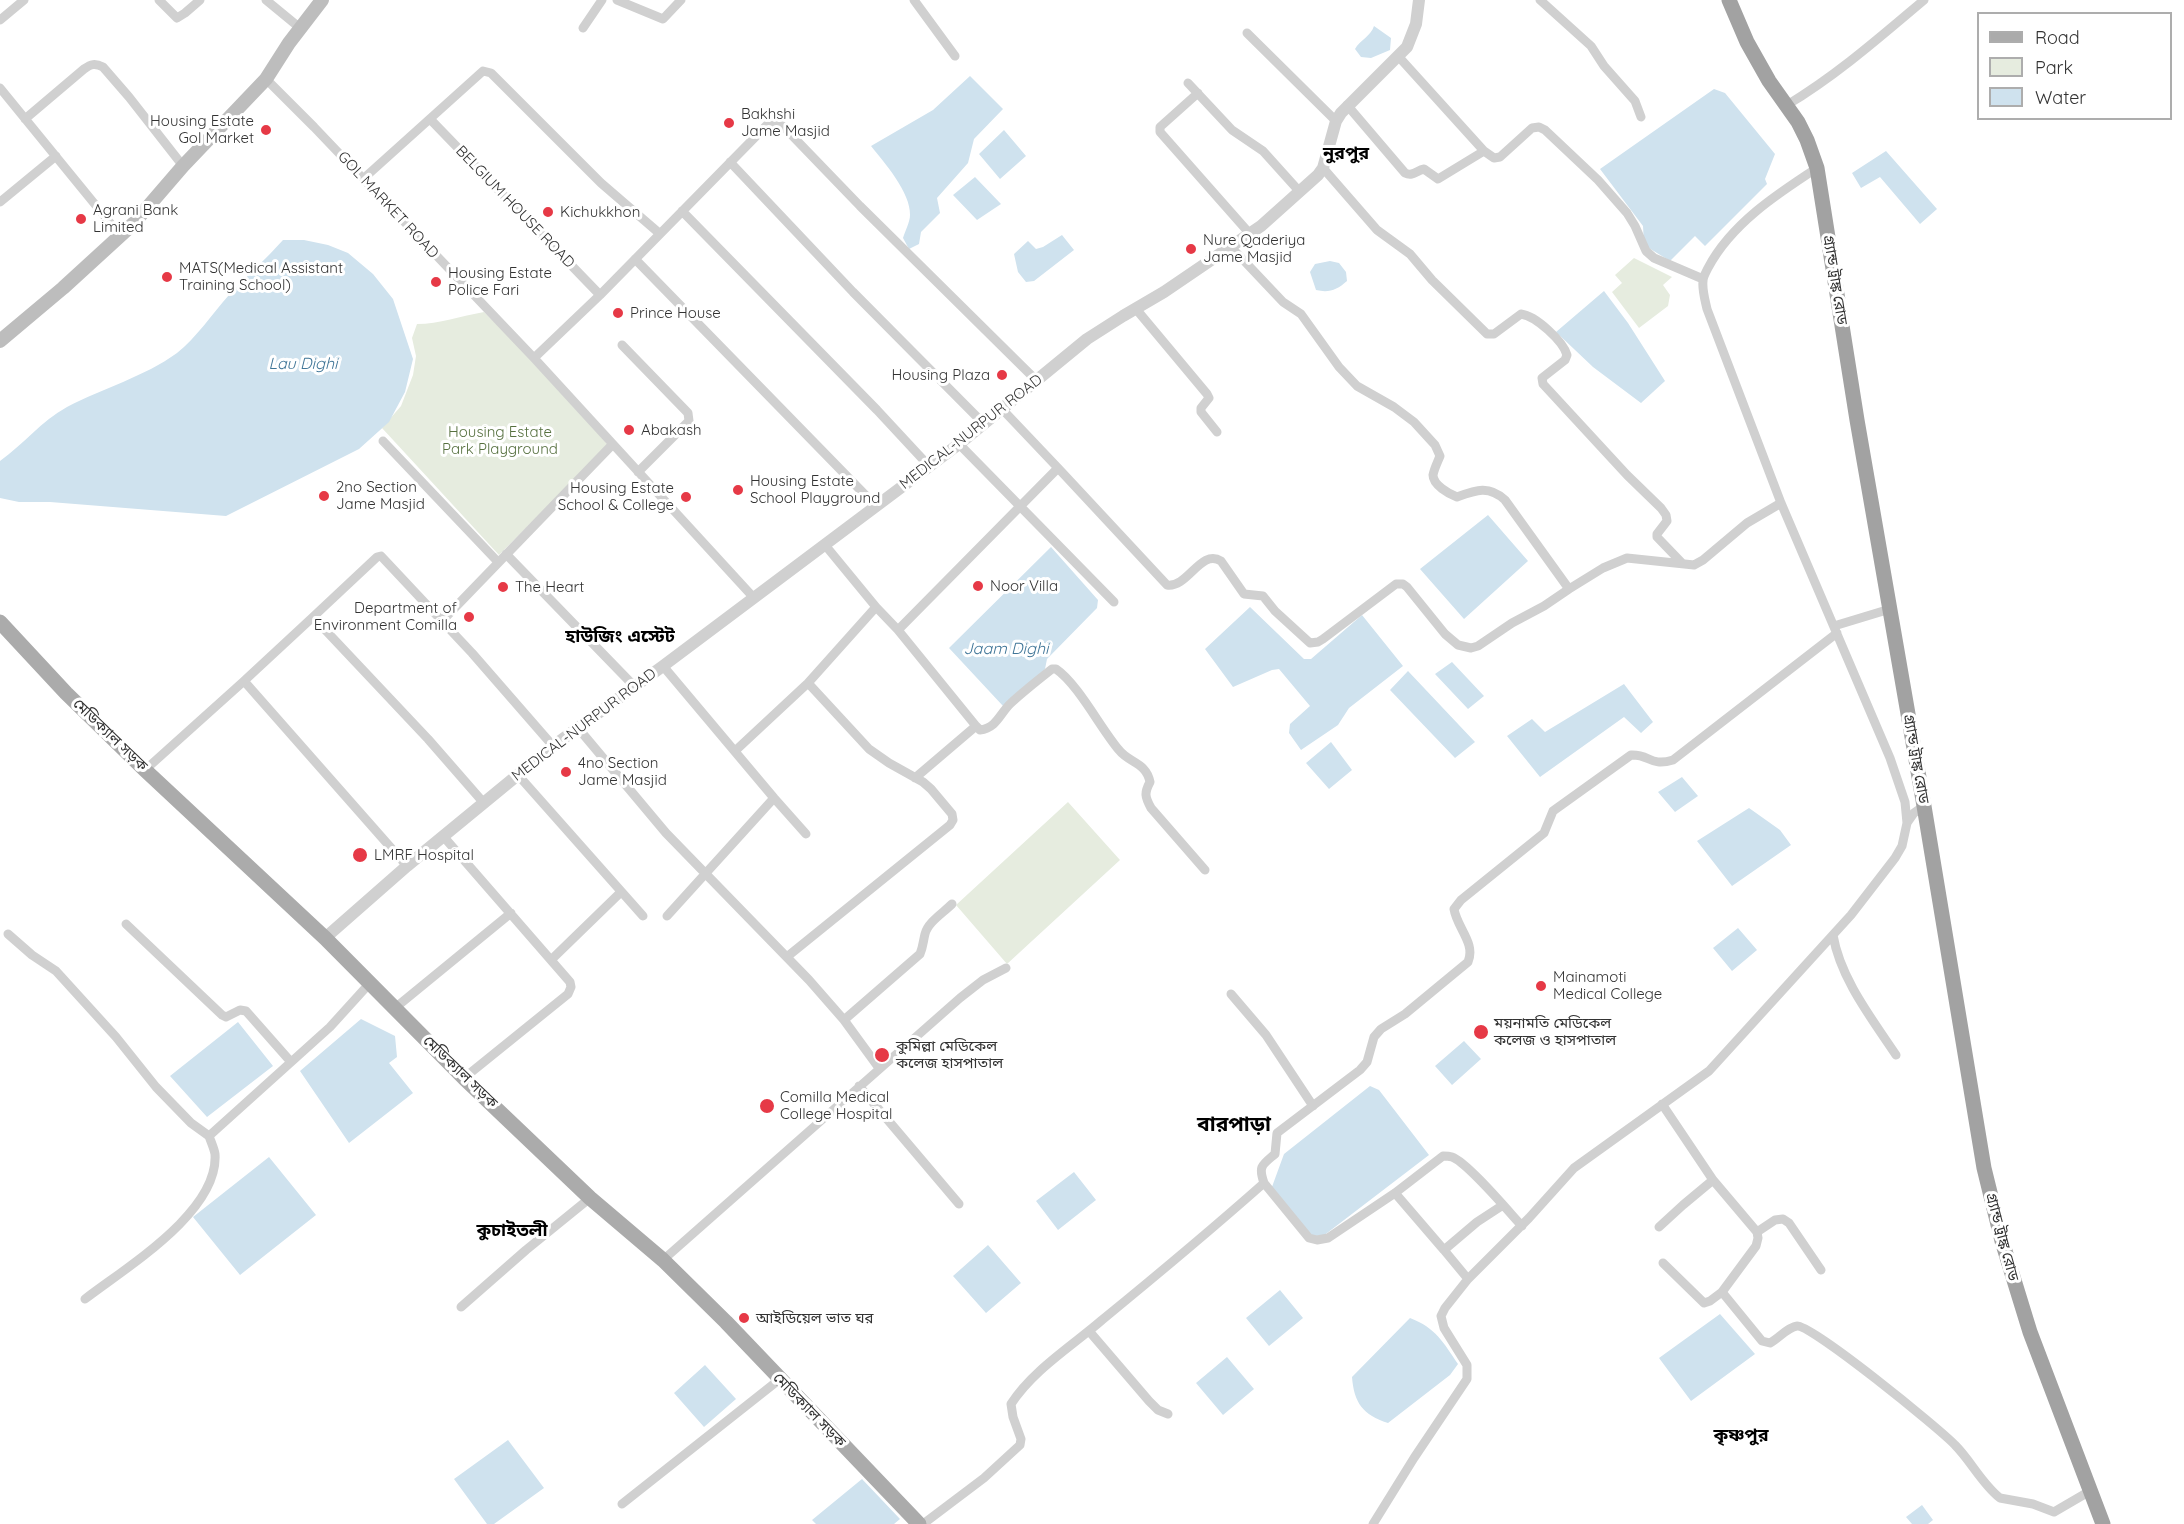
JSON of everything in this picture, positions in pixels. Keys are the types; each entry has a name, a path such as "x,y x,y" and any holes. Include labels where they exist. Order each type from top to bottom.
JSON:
{"highway":[{"name":"গ্র্যান্ড ট্রাঙ্ক রোড","path":"1729,0 1747,42 1769,81 1808,140 1817,168 1857,420 1984,1168 2002,1241 2030,1332 2103,1524"}],"main road":[{"path":"0,341 63,288 133,224 183,166 266,79 322,0"},
{"name":"মেডিক্যাল সড়ক","path":"0,622 66,693 325,938 464,1078 590,1198 663,1260 780,1379 916,1523"}],"street":[{"path":"0,20 24,0"},
{"path":"159,0 177,18 200,0"},
{"path":"266,0 300,28"},
{"path":"583,28 602,0"},
{"path":"617,0 663,19 681,0"},
{"path":"914,0 955,56"},
{"name":"MEDICAL-NURPUR ROAD","path":"325,938 483,802 553,746 959,444 1088,339 1164,292 1250,234 1311,183 1323,168 1336,121 1347,105 1407,47 1413,36 1419,0"},
{"path":"1540,0 1591,46 1635,101 1641,117"},
{"path":"1787,105 1823,82 1924,0"},
{"path":"1247,33 1336,121"},
{"path":"1398,56 1484,151 1494,158 1500,157 1532,128 1539,127 1545,130 1598,180 1621,206 1635,226 1646,251 1654,258 1703,279"},
{"path":"25,119 84,69 91,64 98,65 103,67 129,97 183,166"},
{"path":"363,179 483,71 491,73 601,183 659,233"},
{"name":"GOL MARKET ROAD","path":"266,79 534,357 754,598"},
{"path":"1188,83 1232,130 1263,151 1299,191"},
{"path":"0,88 120,235"},
{"path":"1198,93 1160,127 1160,132 1250,234"},
{"path":"1347,105 1408,175 1424,170 1434,178 1441,178 1484,151"},
{"name":"BELGIUM HOUSE ROAD","path":"430,119 600,295"},
{"path":"534,357 600,295 767,124 779,122 1036,381"},
{"path":"0,202 56,156"},
{"path":"730,162 853,292 984,424"},
{"path":"1323,168 1377,230 1410,254 1432,280 1487,334 1494,334 1521,314 1545,328 1558,341 1567,355 1565,360 1542,378 1543,384 1627,475 1661,507 1667,518 1657,537 1683,564"},
{"path":"1817,168 1776,195 1734,233 1712,261 1703,279 1707,309 1781,503 1900,786 1907,823"},
{"path":"682,211 929,466"},
{"path":"1231,247 1283,302 1301,314 1339,367 1357,386 1394,407 1423,431 1435,445 1440,456 1433,475 1436,482 1451,495 1457,497 1485,489 1497,492 1569,589"},
{"path":"634,259 876,506"},
{"path":"1136,309 1208,394 1209,398 1201,408 1201,412 1217,432"},
{"path":"622,345 688,413 689,421 638,472"},
{"path":"1002,409 1167,585 1177,584 1206,560 1212,557 1217,558 1244,594 1263,596 1286,622 1310,643 1323,639 1396,584 1402,584 1415,595 1451,640 1458,645 1471,648 1478,646 1512,622 1544,606 1603,568 1627,558 1694,565 1740,528 1781,503"},
{"path":"383,441 498,562"},
{"path":"959,444 1114,602"},
{"path":"442,621 612,445"},
{"path":"898,630 1058,468"},
{"path":"825,545 980,730 989,728 1001,717 1009,705 1052,669 1056,669 1066,678 1121,753 1140,765 1149,776 1150,782 1145,797 1150,808 1205,870"},
{"path":"506,554 635,687"},
{"path":"145,770 313,618 376,557 381,556 553,746"},
{"path":"735,751 808,682 876,607"},
{"path":"1522,1226 1458,1160 1451,1156 1443,1156 1395,1193 1328,1238 1317,1240 1309,1238 1264,1184 1260,1173 1263,1164 1275,1154 1277,1133 1360,1070 1367,1062 1374,1037 1381,1029 1405,1014 1468,962 1471,946 1456,920 1454,909 1469,893 1544,833 1553,810 1631,754 1638,754 1654,763 1661,764 1673,760 1835,630 1890,609"},
{"path":"313,618 428,739 483,802"},
{"path":"663,666 806,834"},
{"path":"244,681 407,866"},
{"path":"788,956 950,825 953,820 952,814 931,789 869,749 808,682"},
{"path":"915,778 976,726"},
{"path":"578,728 666,833 788,956 844,1020 879,1068"},
{"path":"518,775 643,916"},
{"path":"667,916 774,798"},
{"path":"1373,1524 1467,1379 1467,1365 1444,1328 1442,1316 1450,1300 1522,1226 1574,1168 1709,1071 1833,935 1895,858 1902,846 1907,823 1914,813 1924,806"},
{"path":"443,836 570,982 571,987 568,993 464,1078"},
{"path":"551,960 621,892"},
{"path":"844,1020 920,954 925,944 925,933 933,921 951,904"},
{"path":"395,1008 511,913"},
{"path":"126,924 222,1015 226,1017 240,1010 246,1011 291,1062"},
{"path":"8,934 32,955 56,971 116,1037 156,1086 191,1123 209,1136 215,1153 214,1167 204,1192 193,1210 170,1235 85,1299"},
{"path":"1833,935 1838,958 1859,1000 1896,1055"},
{"path":"663,1260 960,998 983,980 1006,968"},
{"path":"209,1136 330,1027 369,984"},
{"path":"1231,994 1266,1035 1313,1106"},
{"path":"859,1086 959,1204"},
{"path":"1662,1104 1713,1180 1757,1232 1758,1238 1756,1246 1722,1292 1704,1303 1663,1263"},
{"path":"1659,1227 1713,1180"},
{"path":"916,1523 984,1478 1015,1451 1021,1440 1011,1404 1023,1388 1264,1184"},
{"path":"1395,1193 1468,1279"},
{"path":"461,1307 590,1198"},
{"path":"1444,1250 1477,1222 1503,1205"},
{"path":"1757,1232 1775,1220 1783,1219 1789,1223 1821,1270"},
{"path":"1722,1292 1766,1344 1797,1326 1803,1326 1830,1344 1945,1434 2000,1498 2033,1504 2054,1512 2090,1491"},
{"path":"1089,1331 1149,1401 1158,1410 1168,1414"},
{"path":"622,1504 780,1379"}],"green space":[{"path":"1634,258 1672,277 1663,285 1670,295 1668,306 1639,328 1612,292 1622,283 1615,275"},
{"name":"Housing Estate Park Playground","path":"484,312 547,374 608,445 499,555 382,428 401,406 413,375 416,356 412,338 417,324"},
{"path":"1068,802 1120,860 1007,964 956,905"}],"water":[{"path":"1374,26 1391,38 1390,50 1371,58 1361,57 1355,49"},
{"path":"970,76 1003,109 974,139 968,163 937,198 940,213 921,232 919,244 909,249 903,238 910,215 906,197 896,178 871,146 933,110"},
{"path":"1714,89 1725,93 1775,154 1765,179 1767,184 1705,246 1695,236 1670,261 1644,245 1643,226 1600,169"},
{"path":"1004,130 1026,156 1000,179 979,154"},
{"path":"1886,151 1937,209 1920,224 1880,177 1861,188 1852,173"},
{"path":"975,177 1001,204 977,220 953,195"},
{"path":"1062,235 1074,250 1034,281 1026,282 1018,272 1014,254 1028,241 1036,249"},
{"name":"Lau Dighi","path":"283,240 304,240 328,245 348,253 373,274 393,299 413,359 405,392 389,422 359,449 226,516 50,502 19,502 0,498 0,461 67,407 137,376 177,353"},
{"path":"1330,261 1339,263 1346,272 1347,281 1333,290 1316,290 1310,272 1315,264"},
{"path":"1604,291 1628,323 1665,381 1641,403 1593,367 1556,332"},
{"path":"1488,515 1528,561 1464,619 1420,569"},
{"name":"Jaam Dighi","path":"1051,547 1098,600 1097,608 1047,659 1045,669 1003,706 949,648"},
{"path":"1250,607 1304,659 1311,659 1362,615 1403,666 1349,708 1338,725 1301,750 1289,733 1290,724 1310,706 1279,669 1233,687 1205,649"},
{"path":"1452,662 1484,696 1468,709 1435,674"},
{"path":"1408,671 1475,742 1455,758 1390,690"},
{"path":"1624,684 1653,722 1641,733 1624,717 1540,777 1507,736 1532,719 1545,732"},
{"path":"1331,742 1352,770 1329,789 1306,763"},
{"path":"1682,777 1698,796 1675,812 1658,792"},
{"path":"1749,808 1780,830 1791,845 1732,886 1697,841"},
{"path":"1738,928 1757,950 1732,971 1713,948"},
{"path":"361,1019 395,1036 397,1057 389,1063 413,1093 349,1143 300,1071"},
{"path":"238,1022 273,1066 207,1117 170,1076"},
{"path":"1464,1041 1481,1059 1452,1085 1435,1066"},
{"path":"1370,1086 1379,1090 1429,1155 1314,1243 1269,1195 1284,1154"},
{"path":"269,1157 316,1215 240,1275 193,1217"},
{"path":"1074,1172 1096,1200 1058,1230 1036,1201"},
{"path":"988,1245 1021,1283 986,1313 953,1276"},
{"path":"1280,1290 1303,1318 1269,1346 1246,1318"},
{"path":"1720,1314 1755,1354 1691,1401 1659,1358"},
{"path":"1410,1318 1433,1331 1458,1364 1450,1375 1388,1423 1372,1416 1361,1407 1355,1394 1352,1377"},
{"path":"1227,1357 1254,1389 1223,1415 1196,1383"},
{"path":"705,1365 736,1399 704,1427 674,1393"},
{"path":"508,1440 544,1488 494,1524 487,1524 454,1479"},
{"path":"862,1479 900,1519 894,1524 816,1524 812,1520"},
{"path":"1922,1505 1933,1520 1928,1524 1912,1524 1906,1517"}],"place":[{"name":"Bakhshi Jame Masjid","path":"729,123"},
{"name":"Housing Estate Gol Market","path":"266,130"},
{"name":"Kichukkhon","path":"548,212"},
{"name":"Agrani Bank Limited","path":"81,219"},
{"name":"Nure Qaderiya Jame Masjid","path":"1191,249"},
{"name":"MATS(Medical Assistant Training School)","path":"167,277"},
{"name":"Housing Estate Police Fari","path":"436,282"},
{"name":"Prince House","path":"618,313"},
{"name":"Housing Plaza","path":"1002,375"},
{"name":"Abakash","path":"629,430"},
{"name":"Housing Estate School Playground","path":"738,490"},
{"name":"2no Section Jame Masjid","path":"324,496"},
{"name":"Housing Estate School & College","path":"686,497"},
{"name":"Noor Villa","path":"978,586"},
{"name":"The Heart","path":"503,587"},
{"name":"Department of Environment Comilla","path":"469,617"},
{"name":"4no Section Jame Masjid","path":"566,772"},
{"name":"LMRF Hospital","path":"360,855"},
{"name":"Mainamoti Medical College","path":"1541,986"},
{"name":"ময়নামতি মেডিকেল কলেজ ও হাসপাতাল","path":"1481,1032"},
{"name":"কুমিল্লা মেডিকেল কলেজ হাসপাতাল","path":"882,1055"},
{"name":"Comilla Medical College Hospital","path":"767,1106"},
{"name":"আইডিয়েল ভাত ঘর","path":"744,1318"}],"district":[{"name":"নুরপুর","path":"1346,154"},
{"name":"হাউজিং এস্টেট","path":"620,637"},
{"name":"বারপাড়া","path":"1234,1125"},
{"name":"কুচাইতলী","path":"512,1231"},
{"name":"কৃষ্ণপুর","path":"1741,1436"}]}
